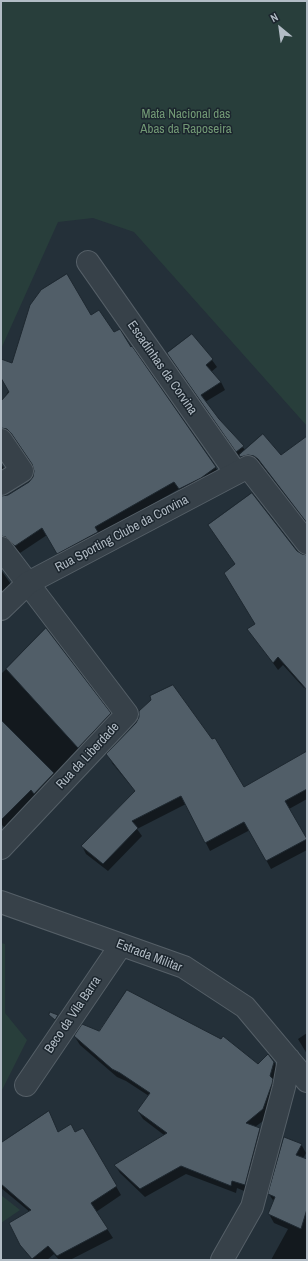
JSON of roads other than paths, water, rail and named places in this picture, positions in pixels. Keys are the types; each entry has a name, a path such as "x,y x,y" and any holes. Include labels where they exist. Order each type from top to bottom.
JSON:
{"street":[{"name":"Escadinhas da Corvina","path":"88,262 242,470 307,543"},
{"path":"1,440 22,471 1,484"},
{"name":"Rua Sporting Clube da Corvina","path":"1,609 28,583 242,470"},
{"path":"1,548 28,583"},
{"name":"Rua da Liberdade","path":"1,848 127,714 28,583"},
{"name":"Estrada Militar","path":"1,902 184,967 245,1007 307,1081"},
{"name":"Beco da Vila Barra","path":"26,1085 121,944"},
{"path":"222,1260 252,1207 284,1087 289,1059"}],"park label":[{"name":"Mata Nacional das Abas da Raposeira","path":"186,122"}]}
